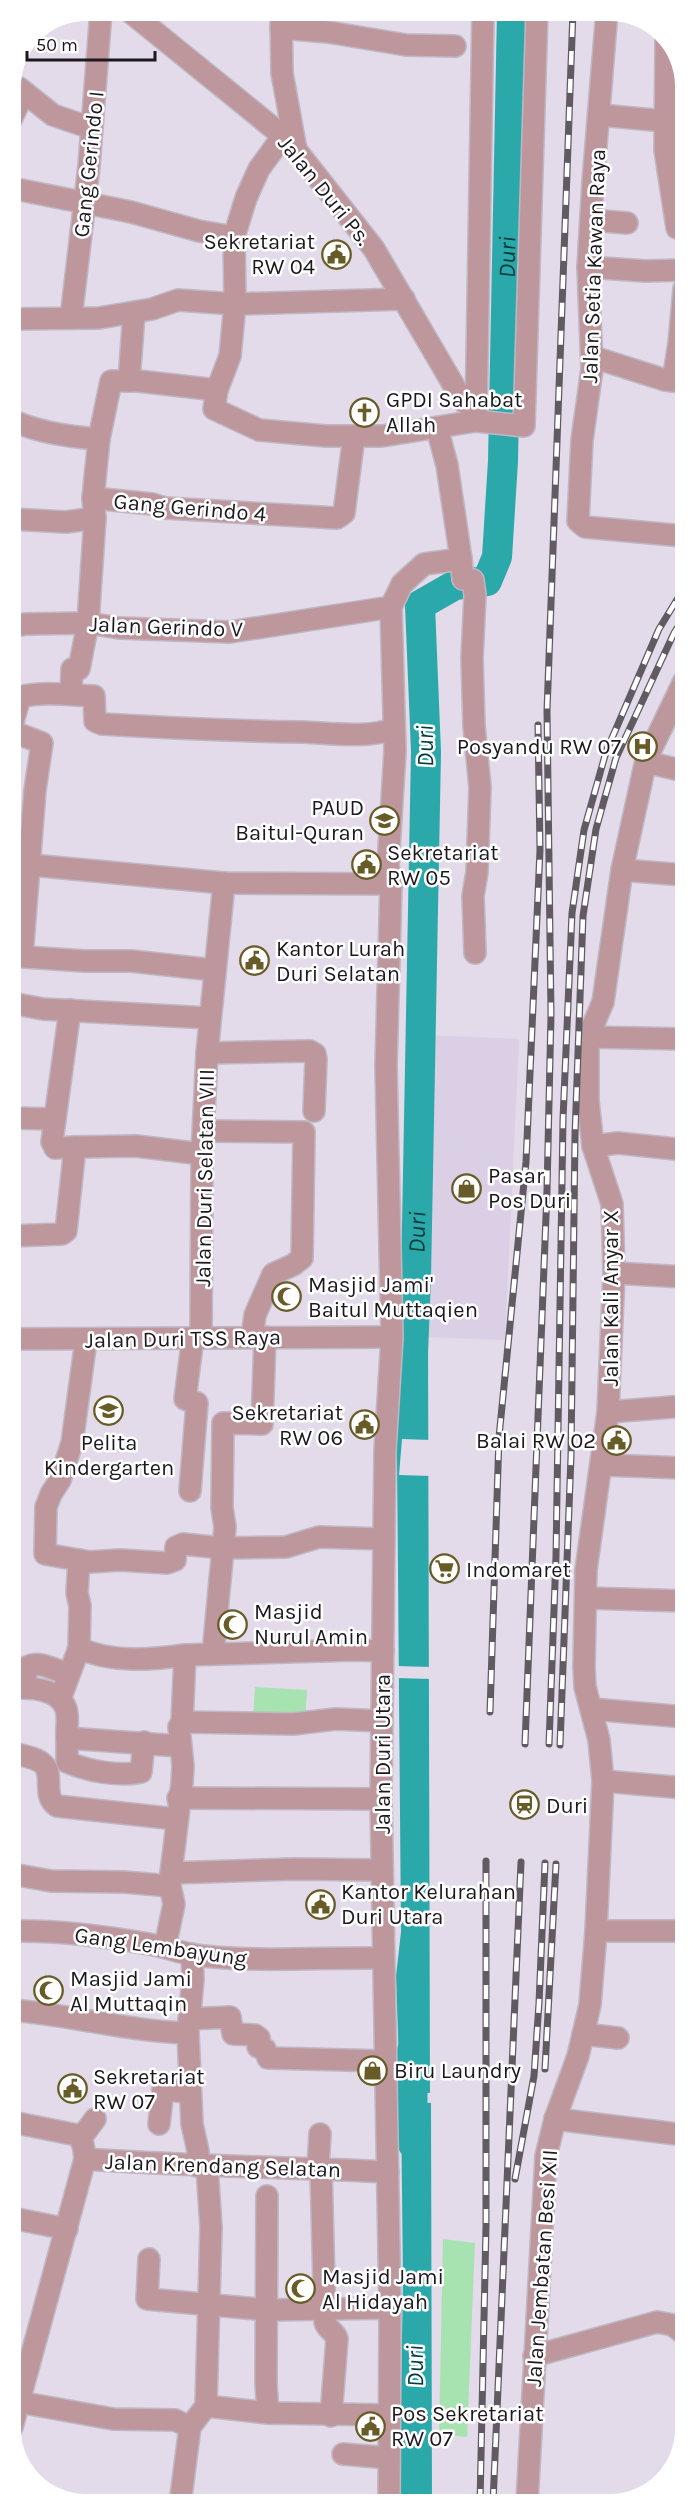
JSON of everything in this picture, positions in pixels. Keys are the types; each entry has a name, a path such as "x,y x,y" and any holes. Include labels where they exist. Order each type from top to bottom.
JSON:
{"street":[{"name":"Gang Gerindo I","path":"71,318 85,204 101,21"},
{"name":"Jalan Duri Ps.","path":"143,21 290,143 374,249 457,391 479,417"},
{"path":"159,21 164,38"},
{"path":"281,21 282,73 290,143 259,169 246,198 234,237 234,304 230,356 217,390 214,409 259,430 354,436 437,428 479,417 524,426 537,21"},
{"path":"288,21 328,32 406,45 455,45"},
{"path":"479,417 483,21"},
{"name":"Jalan Setia Kawan Raya","path":"606,21 588,267 593,357 582,440 578,521 585,527 675,535"},
{"path":"666,54 664,121 668,177 675,200 675,220"},
{"path":"21,92 53,115 92,128"},
{"path":"600,115 664,121 675,130"},
{"path":"21,190 131,212 199,231 234,237"},
{"path":"591,220 627,223"},
{"path":"588,267 645,272 675,270"},
{"path":"21,319 99,318 134,313 178,300 234,304 405,299"},
{"path":"134,313 129,381 217,390"},
{"path":"593,357 675,381"},
{"name":"Gang Gerindo 4","path":"129,381 111,381 99,439 94,508 152,504 165,508 337,518 344,513 354,436"},
{"path":"21,423 53,432 99,439"},
{"path":"437,428 447,465 463,579 474,587 472,658 480,817 477,872 473,896 475,953"},
{"path":"21,520 66,522 94,508"},
{"path":"71,694 72,669 79,669 87,623 94,508"},
{"path":"391,607 402,584 424,564 461,558"},
{"name":"Jalan Gerindo V","path":"21,625 87,623 119,628 230,632 391,607"},
{"name":"Jalan Duri Utara","path":"389,2494 390,2308 381,1799 385,1451 392,1337 386,1066 391,884 388,866 395,751 391,607"},
{"path":"21,697 31,694 94,696 95,721 102,724 225,732 353,734 386,731 394,728"},
{"name":"Jalan Kali Anyar X","path":"596,1931 603,1781 598,1740 585,1687 586,1570 603,1465 608,1412 614,1273 612,1204 593,1146 588,1101 588,1037 603,1002 622,870 646,762 675,700"},
{"path":"21,734 42,743 35,790 31,865 21,930"},
{"path":"646,762 675,769"},
{"path":"31,865 224,883 391,884"},
{"path":"622,870 675,874"},
{"name":"Jalan Duri Selatan VIII","path":"190,1491 196,1403 185,1399 197,1337 202,1154 209,1018 224,883"},
{"path":"21,956 84,961 130,961 214,970"},
{"path":"21,1005 43,1009 209,1018"},
{"path":"70,1010 52,1142 55,1148 136,1146 202,1154"},
{"path":"588,1037 675,1039"},
{"path":"207,1053 310,1051 315,1054 316,1059 314,1111"},
{"path":"21,1118 56,1119"},
{"path":"204,1131 304,1132 302,1258 273,1274 255,1315 262,1424 222,1423 222,1508 225,1523 213,1654"},
{"path":"593,1146 618,1143 675,1149"},
{"path":"21,1236 62,1234 66,1231 75,1147"},
{"path":"614,1273 675,1276"},
{"name":"Jalan Duri TSS Raya","path":"21,1339 392,1337"},
{"path":"86,1340 72,1443 60,1480 46,1507 44,1552 79,1560 167,1563 177,1557 178,1545 222,1548 292,1546 319,1537 384,1539"},
{"path":"608,1412 675,1407"},
{"path":"603,1465 675,1468"},
{"path":"60,1699 79,1648 80,1606 77,1593 79,1560"},
{"path":"586,1598 675,1601"},
{"path":"79,1648 90,1653 121,1658 383,1651"},
{"path":"165,1947 174,1904 170,1879 183,1766 179,1746 179,1727 183,1722 185,1655"},
{"path":"21,1681 29,1664 38,1664 68,1674"},
{"path":"21,1689 45,1691 60,1699 67,1711 65,1760 69,1763 113,1772 141,1772 144,1742"},
{"path":"591,1708 675,1716"},
{"path":"183,1722 293,1724 336,1719 382,1721"},
{"path":"67,1738 179,1746"},
{"path":"21,1756 44,1765 48,1771 47,1788 53,1803 57,1806 177,1809 381,1799"},
{"path":"603,1781 675,1787"},
{"path":"21,1876 51,1881 170,1879 294,1869 381,1870"},
{"name":"Gang Lembayung","path":"21,1931 67,1933 165,1947 192,1954 266,1960 383,1958"},
{"path":"596,1931 675,1931"},
{"name":"Jalan Jembatan Besi XII","path":"527,2494 546,2156 555,2119 578,2056 590,2005 596,1931"},
{"path":"181,2494 190,2427 206,2406 211,2227 202,2167 192,2124 188,2026 193,1979 192,1954"},
{"path":"21,2011 65,2016 149,2032 230,2017 233,2034 257,2036 258,2046 265,2049 268,2058 385,2061"},
{"path":"583,2034 618,2038"},
{"path":"159,2124 163,2089 190,2093"},
{"path":"81,2138 95,2119"},
{"path":"555,2119 675,2134"},
{"path":"21,2124 77,2135 81,2138 85,2159"},
{"path":"320,2134 326,2325 335,2332 338,2339 331,2416"},
{"name":"Jalan Krendang Selatan","path":"21,2395 85,2159 202,2167 320,2168 388,2172"},
{"path":"267,2196 266,2383 268,2414"},
{"path":"21,2219 67,2229"},
{"path":"149,2259 146,2298 208,2306 268,2310 390,2308"},
{"path":"534,2356 657,2322 675,2326"},
{"path":"21,2402 113,2419 175,2420 190,2427"},
{"path":"206,2406 268,2414 389,2415"},
{"path":"343,2454 389,2458"}],"shaded area":[{"name":"Pasar Pos Duri","path":"425,1035 519,1039 505,1340 421,1337"}],"green space":[{"path":"255,1687 307,1690 305,1722 253,1719"},
{"path":"443,2239 475,2243 467,2437 439,2434"}],"water":[{"path":"396,1336 428,1338 430,2093 400,2092 396,1976 401,1932"},
{"path":"401,2102 431,2103 432,2494 399,2494 403,2281"}],"pier":[{"path":"402,1439 431,1440 431,1476 399,1475"},
{"path":"396,1666 432,1667 432,1679 396,1678"}],"waterway":[{"name":"Duri","path":"412,1379 426,752 420,605 455,585 487,581 497,557 503,461 512,21"},
{"name":"Duri","path":"412,2051 413,2144"}],"railway":[{"path":"525,1744 547,1191 551,1014 547,711 573,21"},
{"path":"549,1744 556,1556 563,1119 572,913 584,830 606,752 659,629 675,603"},
{"path":"560,1745 571,1456 575,1135 583,916 596,829 616,758 675,631"},
{"path":"490,1712 499,1437 526,1162 540,850 538,725"},
{"path":"480,2494 486,2226 486,1861"},
{"path":"493,2494 521,1862"},
{"path":"515,2179 534,2076 545,1863"},
{"path":"545,2069 556,1864"}],"place":[{"name":"Sekretariat RW 04","path":"336,254"},
{"name":"GPDI Sahabat Allah","path":"365,412"},
{"name":"Posyandu RW 07","path":"642,746"},
{"name":"PAUD Baitul-Quran","path":"385,820"},
{"name":"Sekretariat RW 05","path":"366,865"},
{"name":"Kantor Lurah Duri Selatan","path":"255,961"},
{"name":"Pasar Pos Duri","path":"467,1188"},
{"name":"Masjid Jami' Baitul Muttaqien","path":"287,1297"},
{"name":"Pelita Kindergarten","path":"109,1410"},
{"name":"Sekretariat RW 06","path":"364,1425"},
{"name":"Balai RW 02","path":"617,1440"},
{"name":"Indomaret","path":"445,1569"},
{"name":"Masjid Nurul Amin","path":"233,1624"},
{"name":"Duri","path":"525,1805"},
{"name":"Kantor Kelurahan Duri Utara","path":"320,1904"},
{"name":"Masjid Jami Al Muttaqin","path":"49,1991"},
{"name":"Biru Laundry","path":"373,2070"},
{"name":"Sekretariat RW 07","path":"72,2089"},
{"name":"Masjid Jami Al Hidayah","path":"301,2289"},
{"name":"Pos Sekretariat RW 07","path":"370,2426"}]}
